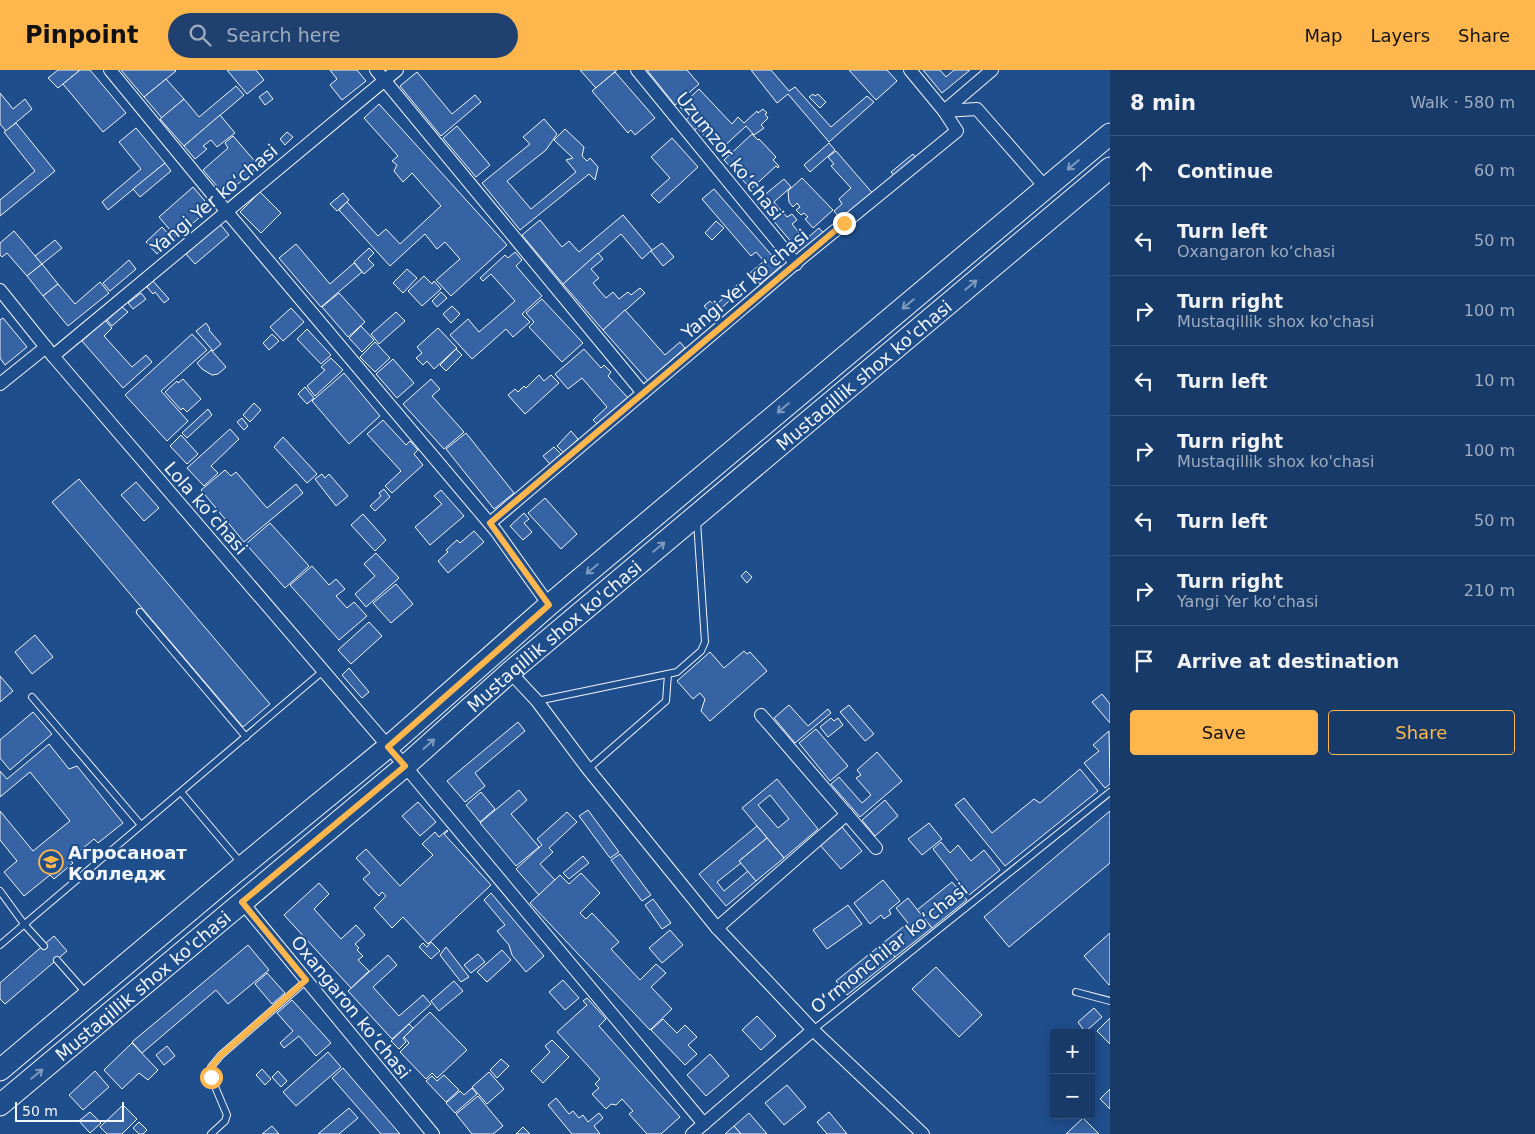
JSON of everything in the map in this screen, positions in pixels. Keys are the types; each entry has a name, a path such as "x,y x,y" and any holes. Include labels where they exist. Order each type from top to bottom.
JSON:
{"main road":[{"name":"Mustaqillik shox ko'chasi","path":"0,1070 388,747 549,605 1110,134"},
{"name":"Mustaqillik shox ko'chasi","path":"0,1105 405,766 510,672 1110,168"},
{"path":"852,350 868,371"}],"street":[{"path":"110,70 227,212 490,523 549,605"},
{"path":"376,70 643,393"},
{"name":"Yangi Yer koʻchasi","path":"0,384 50,351 227,212 397,70"},
{"name":"Uzumzor koʻchasi","path":"637,70 796,264"},
{"path":"910,70 944,111"},
{"path":"944,111 992,70"},
{"path":"944,111 977,110 1046,188"},
{"name":"Yangi Yer koʻchasi","path":"490,523 796,264 957,131 944,111"},
{"name":"Lola koʻchasi","path":"0,290 405,766 704,1124"},
{"path":"510,672 537,701 588,769 717,928 813,1030 923,1134"},
{"path":"761,715 876,848"},
{"path":"717,928 847,814"},
{"name":"Oxangaron koʻchasi","path":"242,902 433,1134"},
{"name":"Oʻrmonchilar koʻchasi","path":"692,1134 813,1030"}],"lane":[{"path":"537,701 677,672 701,651 705,642 696,515"},
{"path":"140,612 246,737"},
{"path":"0,945 323,671"},
{"path":"588,769 666,701 668,674"},
{"path":"32,697 141,825"},
{"path":"181,792 244,866"},
{"name":"Oʻrmonchilar koʻchasi","path":"813,1030 1110,792"},
{"path":"0,891 24,924 44,946"},
{"path":"56,960 88,996"},
{"path":"211,1134 225,1121 227,1115 211,1077 211,1067 221,1055 306,980"},
{"path":"1076,992 1110,1001"}],"building":[{"path":"58,70 80,70 58,88 48,78"},
{"path":"80,70 90,70 126,113 103,132 63,84"},
{"path":"121,70 175,70 176,71 144,97"},
{"path":"227,70 256,70 264,80 247,94"},
{"path":"330,70 357,70 366,81 342,100 330,85 337,79"},
{"path":"580,70 617,70 596,88"},
{"path":"647,70 687,70 699,84 675,105"},
{"path":"751,70 771,70 789,91 795,87 831,127 867,96 874,102 829,142 788,94 777,103"},
{"path":"849,70 887,70 897,81 876,100"},
{"path":"923,70 940,70 946,77 954,70 970,70 942,93"},
{"path":"417,72 452,114 475,95 481,102 441,136 400,86"},
{"path":"615,72 655,118 635,135 631,130 628,133 592,91"},
{"path":"166,79 184,99 162,118 144,97"},
{"path":"236,86 244,95 184,146 160,119 184,99 199,117"},
{"path":"699,89 732,124 738,117 744,123 757,111 758,113 763,109 767,113 765,114 768,118 761,125 764,128 754,135 746,126 719,151 697,128 694,130 685,121 689,117 680,107"},
{"path":"267,91 273,99 265,105 259,97"},
{"path":"0,93 13,109 25,99 32,109 6,131 0,124"},
{"path":"813,94 815,96 818,94 826,102 820,108 809,97"},
{"path":"379,104 507,245 451,296 436,280 460,259 445,242 437,249 425,234 390,266 339,210 347,202 378,236 386,229 400,244 441,206 412,173 403,182 394,171 397,165 392,161 398,156 364,118"},
{"path":"220,115 235,133 217,147 211,140 203,146 207,149 195,159 184,146"},
{"path":"544,119 557,134 546,150 507,181 531,209 576,172 566,160 573,158 554,140 565,129 584,147 582,156 587,161 590,158 598,167 595,180 589,174 520,230 482,183 530,144 523,137"},
{"path":"16,123 55,171 0,216 0,200 35,171 4,132"},
{"path":"457,126 490,165 476,177 443,138"},
{"path":"136,128 165,163 108,210 102,202 141,169 119,142"},
{"path":"287,132 293,137 285,145 280,139"},
{"path":"752,134 776,157 773,160 779,166 778,168 776,166 751,189 724,160"},
{"path":"233,136 259,166 225,195 203,170 228,148 225,143"},
{"path":"672,138 698,167 659,203 651,195 670,178 651,157"},
{"path":"829,143 835,150 810,172 804,165"},
{"path":"836,151 875,196 844,223 834,211 842,204 839,199 851,188 831,166 834,164 828,157"},
{"path":"913,154 918,161 897,179 891,172"},
{"path":"165,163 171,171 140,197 133,189"},
{"path":"802,178 833,210 813,228 805,219 808,217 804,213 801,215 796,210 800,207 797,203 793,207 789,202 788,191"},
{"path":"784,179 791,187 774,202 787,217 792,214 797,220 792,224 805,240 819,228 827,237 803,256 757,201"},
{"path":"193,187 211,208 176,237 159,217"},
{"path":"714,189 781,266 760,284 750,273 764,261 756,252 751,256 702,199"},
{"path":"260,192 281,213 261,233 240,212"},
{"path":"343,193 349,200 337,211 330,204"},
{"path":"623,215 652,250 642,259 621,234 563,284 522,235 540,220 562,247 569,241 579,252"},
{"path":"716,221 724,228 712,240 705,233"},
{"path":"220,224 229,235 195,264 186,254"},
{"path":"162,227 173,239 157,254 146,242"},
{"path":"14,231 42,264 27,276 7,253 2,257 0,255 0,243"},
{"path":"55,240 62,248 42,264 35,256"},
{"path":"662,243 674,257 663,266 651,251"},
{"path":"296,244 330,284 354,263 362,272 321,307 279,258"},
{"path":"369,248 374,253 368,259 374,265 364,274 354,262"},
{"path":"515,252 522,260 516,266 542,296 522,314 530,322 513,337 506,329 472,359 450,335 468,319 479,332 515,301 491,274 483,281 480,278 505,255 508,258"},
{"path":"598,253 603,259 591,269 599,278 593,283 606,298 613,292 619,299 628,292 631,295 640,288 645,293 603,330 563,284"},
{"path":"129,260 136,269 110,291 103,283"},
{"path":"42,264 58,284 43,296 27,276"},
{"path":"407,269 417,278 403,293 393,283"},
{"path":"424,276 432,284 434,281 441,289 422,306 408,291"},
{"path":"153,281 169,299 164,303 155,292 153,294 147,287"},
{"path":"100,282 109,293 68,326 43,296 58,284 75,304"},
{"path":"740,282 743,288 713,316 704,306 710,301 715,306"},
{"path":"441,292 447,298 437,307 432,301"},
{"path":"141,293 146,299 133,309 128,303"},
{"path":"339,293 365,322 348,337 322,307"},
{"path":"542,299 583,343 562,362 529,327 534,322 526,313"},
{"path":"452,306 460,314 451,323 443,314"},
{"path":"122,307 128,312 112,326 107,320"},
{"path":"291,308 304,322 283,341 270,327"},
{"path":"625,310 665,355 680,342 685,348 648,381 603,330"},
{"path":"396,312 405,321 379,344 371,334"},
{"path":"3,318 27,347 5,365 0,358 0,320"},
{"path":"105,320 112,328 104,336 132,367 146,355 152,362 123,388 82,341"},
{"path":"206,323 209,330 221,344 213,351 196,331"},
{"path":"361,326 374,340 362,352 349,338"},
{"path":"438,328 457,348 434,369 427,361 423,365 416,358 422,353 417,347"},
{"path":"307,329 331,355 321,364 297,339"},
{"path":"192,334 207,350 161,391 188,421 167,441 125,395"},
{"path":"272,334 279,341 269,350 263,343"},
{"path":"375,342 390,358 375,372 360,357"},
{"path":"456,349 462,355 446,371 440,365"},
{"path":"584,349 601,368 604,365 611,372 608,376 628,398 597,424 593,420 607,407 582,378 568,389 555,374"},
{"path":"211,350 226,367 218,374 212,375 202,369 197,363"},
{"path":"331,358 343,370 315,396 307,386 325,370 321,367"},
{"path":"393,359 414,383 397,398 376,374"},
{"path":"344,373 380,416 349,444 312,401"},
{"path":"539,375 544,381 551,375 559,383 525,414 508,395 515,389 518,392 524,386 526,388"},
{"path":"183,379 201,399 187,412 183,408 181,410 165,392 177,381 178,383"},
{"path":"431,379 440,389 432,396 464,432 444,449 403,404"},
{"path":"305,387 314,398 307,404 298,394"},
{"path":"254,403 261,410 250,422 243,415"},
{"path":"208,409 212,415 187,438 182,433"},
{"path":"242,418 248,426 244,430 237,422"},
{"path":"383,420 406,445 410,441 418,450 414,454 423,465 392,493 385,486 401,471 367,434"},
{"path":"230,429 239,439 211,466 218,473 204,486 187,468"},
{"path":"571,431 578,439 564,453 557,446"},
{"path":"466,433 514,493 494,509 446,449"},
{"path":"181,435 198,454 187,464 170,446"},
{"path":"283,437 317,474 307,483 274,447"},
{"path":"554,447 561,454 550,464 543,456"},
{"path":"225,470 231,476 236,472 267,508 296,484 303,493 244,542 201,490"},
{"path":"322,474 325,478 329,474 348,496 336,506 315,479"},
{"path":"79,479 270,704 243,727 52,502"},
{"path":"136,482 159,508 144,521 121,495"},
{"path":"384,489 390,497 375,511 370,506 381,496 379,493"},
{"path":"441,490 464,516 430,545 415,527 442,504 434,496"},
{"path":"545,498 577,534 561,549 528,513"},
{"path":"524,513 529,519 524,523 532,532 523,540 510,526"},
{"path":"363,514 386,540 375,551 351,525"},
{"path":"270,523 309,566 285,588 246,544"},
{"path":"474,531 484,542 448,573 438,561 457,540 460,543"},
{"path":"376,553 399,578 366,607 355,594 375,576 364,564"},
{"path":"312,566 329,585 336,579 345,589 336,596 347,608 354,602 367,616 339,640 290,585"},
{"path":"746,571 752,577 747,583 741,576"},
{"path":"396,584 413,604 391,623 373,603"},
{"path":"369,622 382,636 351,664 338,650"},
{"path":"35,635 53,657 32,674 15,652"},
{"path":"744,651 747,654 750,652 767,671 710,721 701,711 705,699 700,693 693,699 677,681 710,652 724,668"},
{"path":"349,668 369,692 362,698 342,675"},
{"path":"0,676 13,691 0,702"},
{"path":"1102,694 1110,704 1110,723 1092,702"},
{"path":"789,705 808,726 828,709 831,713 795,743 774,718"},
{"path":"849,705 874,734 865,741 840,712"},
{"path":"33,712 52,734 10,770 0,758 0,740"},
{"path":"831,718 834,721 838,718 843,725 828,737 820,727"},
{"path":"518,722 525,731 475,773 485,786 465,802 447,781"},
{"path":"816,729 848,766 830,781 799,743"},
{"path":"1109,731 1110,784 1105,788 1084,763 1099,751 1093,745"},
{"path":"49,744 69,769 77,766 123,823 98,843 94,839 70,859 73,863 54,879 50,875 24,896 4,872 17,861 0,840 0,811 33,851 70,821 30,772 0,797 0,771 7,779"},
{"path":"877,752 902,781 860,817 831,784 839,777 862,803 871,795 856,778 861,775 857,770"},
{"path":"1080,769 1098,791 1005,866 955,805 964,798 992,833 1034,799 1040,803"},
{"path":"777,779 818,829 784,858 742,808","holes":["770,795 789,819 778,828 758,805"]},
{"path":"519,790 527,800 511,814 539,847 516,866 480,823"},
{"path":"481,792 495,809 480,822 466,805"},
{"path":"885,800 898,816 875,836 862,820"},
{"path":"418,802 436,822 420,836 402,816"},
{"path":"588,810 619,852 610,858 579,816"},
{"path":"1110,811 1110,863 1009,947 984,917"},
{"path":"567,812 577,822 549,848 553,852 540,864 555,880 539,895 516,869 542,845 537,839"},
{"path":"929,823 942,839 922,855 908,839"},
{"path":"757,826 767,838 739,861 741,863 717,882 724,891 748,871 756,881 726,906 699,874"},
{"path":"842,827 862,851 841,869 820,845"},
{"path":"447,830 444,834 491,885 428,944 403,917 392,928 374,908 386,896 382,892 379,896 363,879 370,873 356,858 366,849 400,886 433,855 422,844 435,832 439,837"},
{"path":"767,838 784,858 756,881 739,861"},
{"path":"941,842 950,853 958,845 971,861 984,850 1000,870 969,895 933,849"},
{"path":"620,854 651,895 642,901 611,860"},
{"path":"583,856 589,863 569,879 563,873"},
{"path":"581,873 600,893 580,913 586,919 592,913 619,942 611,949 640,980 656,964 666,973 651,987 672,1009 650,1030 530,903 560,875 569,884"},
{"path":"883,880 900,901 889,910 891,914 884,919 881,915 870,924 854,903"},
{"path":"952,882 967,900 932,928 917,910"},
{"path":"319,883 329,894 314,909 341,939 356,925 365,935 355,944 359,948 357,950 363,956 358,960 369,971 351,988 284,915"},
{"path":"491,893 544,956 526,972 512,955 509,945 497,931 505,925 484,900"},
{"path":"908,898 932,928 895,957 883,943 908,923 896,908"},
{"path":"653,899 671,923 662,929 645,905"},
{"path":"848,905 862,924 827,949 813,930"},
{"path":"670,930 683,945 662,963 649,948"},
{"path":"1110,933 1110,984 1109,985 1084,956"},
{"path":"54,936 67,951 5,1004 0,999 0,983"},
{"path":"431,942 440,951 431,959 419,947 423,943 427,947"},
{"path":"883,943 895,957 847,995 836,981"},
{"path":"248,945 269,970 228,1004 216,990 142,1053 132,1042"},
{"path":"446,947 469,977 461,982 440,955"},
{"path":"502,950 511,960 487,982 477,972"},
{"path":"478,954 485,962 471,973 464,965"},
{"path":"388,955 397,965 373,987 399,1016 423,995 431,1004 392,1039 348,991"},
{"path":"936,967 982,1015 959,1037 912,989"},
{"path":"267,973 285,993 272,1004 255,984"},
{"path":"563,980 579,998 565,1010 549,992"},
{"path":"454,981 463,991 439,1011 431,1001"},
{"path":"587,998 606,1019 599,1026 680,1117 661,1134 647,1134 629,1114 633,1111 622,1099 616,1105 611,1104 606,1109 592,1094 599,1088 595,1084 600,1079 557,1032 587,1005 583,1001"},
{"path":"292,1000 331,1043 316,1056 299,1036 284,1048 280,1043 293,1031 277,1013"},
{"path":"1094,1008 1102,1017 1088,1029 1083,1029 1078,1022"},
{"path":"430,1012 467,1050 437,1078 432,1073 426,1079 400,1052 409,1043 404,1037"},
{"path":"757,1016 776,1036 761,1050 742,1030"},
{"path":"1110,1018 1110,1044 1097,1031"},
{"path":"663,1019 677,1033 685,1025 697,1037 688,1045 697,1054 685,1065 651,1030"},
{"path":"409,1024 413,1028 403,1038 406,1042 399,1049 391,1041"},
{"path":"552,1040 569,1057 543,1083 531,1071 550,1052 545,1046"},
{"path":"132,1043 158,1070 148,1080 139,1073 122,1089 104,1070"},
{"path":"167,1046 175,1056 164,1065 156,1055"},
{"path":"328,1052 341,1067 296,1106 283,1092"},
{"path":"710,1054 729,1076 706,1096 687,1075"},
{"path":"501,1059 509,1066 497,1078 490,1070"},
{"path":"343,1068 400,1134 381,1134 332,1078"},
{"path":"262,1069 271,1079 265,1085 256,1075"},
{"path":"95,1071 109,1087 83,1110 69,1095"},
{"path":"278,1071 287,1081 281,1087 272,1077"},
{"path":"489,1072 504,1089 487,1104 472,1087"},
{"path":"444,1075 459,1090 446,1102 426,1081 432,1076 437,1081"},
{"path":"787,1085 806,1107 784,1125 765,1103"},
{"path":"472,1088 477,1094 455,1113 446,1103 460,1091 464,1095"},
{"path":"1110,1089 1110,1109 1100,1099"},
{"path":"478,1096 503,1126 493,1134 472,1134 456,1114"},
{"path":"556,1098 569,1114 573,1111 579,1118 583,1115 588,1122 599,1113 603,1118 594,1126 600,1134 572,1134 548,1105"},
{"path":"123,1105 137,1119 122,1134 107,1134 100,1127"},
{"path":"349,1108 358,1118 339,1134 318,1134"},
{"path":"90,1112 101,1123 90,1133 79,1121"},
{"path":"829,1112 847,1134 827,1134 817,1122"},
{"path":"749,1113 767,1134 741,1134 734,1126"},
{"path":"1084,1119 1099,1134 1066,1134"},
{"path":"139,1122 147,1130 143,1134 139,1134 133,1128"},
{"path":"272,1126 279,1134 262,1134"},
{"path":"734,1126 741,1134 725,1134"},
{"path":"523,1127 530,1134 516,1134"}],"place":[{"name":"Агросаноат Колледж","path":"51,862"}],"route":[{"path":"211,1077 211,1067 221,1055 306,980 242,902 405,766 388,747 549,605 490,523 844,223"}]}
